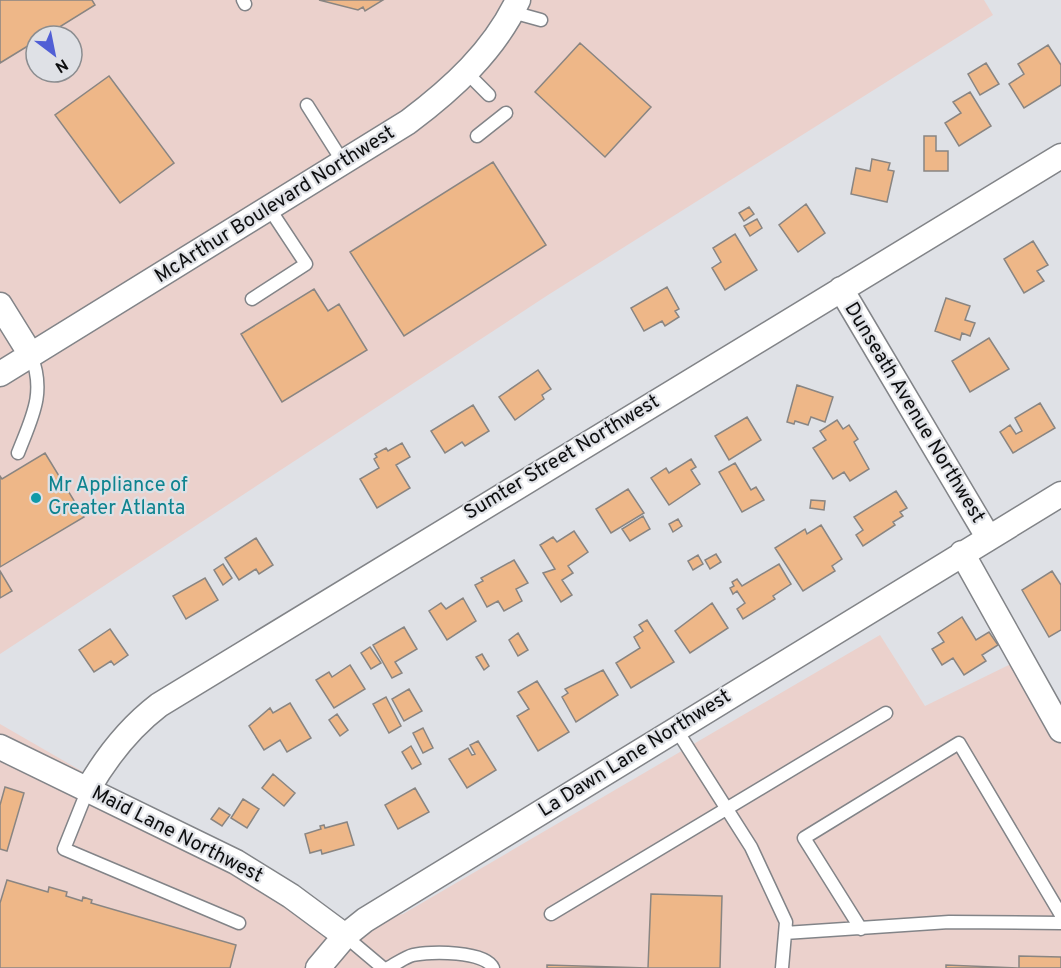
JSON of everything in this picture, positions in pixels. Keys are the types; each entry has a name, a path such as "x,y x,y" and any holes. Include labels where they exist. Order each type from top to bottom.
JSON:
{"street":[{"name":"McArthur Boulevard Northwest","path":"0,374 408,122 445,94 479,60 515,6"},
{"name":"Sumter Street Northwest","path":"88,789 103,763 125,736 159,705 1061,156"},
{"name":"Dunseath Avenue Northwest","path":"841,288 988,537"},
{"path":"0,305 31,355"},
{"path":"988,537 1061,494"},
{"name":"La Dawn Lane Northwest","path":"318,968 345,936 365,920 988,537"},
{"name":"Dunseath Avenue Northwest","path":"962,553 1061,730"},
{"name":"Maid Lane Northwest","path":"0,747 236,862 291,896 345,936"}],"lane":[{"path":"515,6 541,20"},
{"path":"466,72 489,95"},
{"path":"307,105 344,162"},
{"path":"477,136 506,113"},
{"path":"252,299 306,264 268,208"},
{"path":"18,453 36,405 39,375 31,355"},
{"path":"551,914 886,713"},
{"path":"676,729 756,858 786,922 782,968"},
{"path":"861,929 804,838 959,743 1061,915"},
{"path":"88,789 64,849 239,923"},
{"path":"785,933 949,922 1061,923"},
{"path":"345,936 383,968"},
{"path":"388,968 413,955 477,956 490,962 493,968"},
{"path":"456,955 456,968"}],"shaded area":[{"path":"0,0 984,0 993,15 548,295 0,654"},
{"path":"880,635 925,706 1027,656 1061,714 1061,968 0,968 0,724 350,926 403,914"}],"building":[{"path":"0,0 92,0 95,5 64,24 24,24 24,48 0,63"},
{"path":"319,0 383,0 365,11 363,7 358,10"},
{"path":"580,43 651,107 605,157 535,92"},
{"path":"1048,45 1061,65 1061,85 1024,108 1009,84 1024,74 1018,64"},
{"path":"986,63 999,84 980,95 968,74"},
{"path":"109,76 174,163 120,203 55,115"},
{"path":"970,92 991,126 959,146 945,123 961,113 953,102"},
{"path":"924,136 936,136 936,151 948,151 948,171 924,171"},
{"path":"872,159 890,163 888,170 894,171 887,202 851,194 856,168 870,171"},
{"path":"493,162 546,245 404,336 350,252"},
{"path":"806,204 825,233 798,252 779,225"},
{"path":"749,207 754,214 744,221 739,213"},
{"path":"757,219 762,228 750,236 744,226"},
{"path":"735,234 757,270 725,290 712,268 721,262 713,248"},
{"path":"1033,241 1048,265 1037,271 1044,281 1024,293 1004,259"},
{"path":"667,287 679,309 675,311 679,317 665,326 662,321 644,331 631,308"},
{"path":"314,289 328,311 339,304 367,350 282,402 241,334"},
{"path":"946,298 970,306 965,320 975,323 970,336 962,333 960,340 935,331"},
{"path":"989,338 1009,369 970,392 952,361"},
{"path":"538,370 551,389 542,395 544,399 515,420 499,397"},
{"path":"797,385 833,397 825,422 811,417 808,425 795,421 794,424 787,422"},
{"path":"1040,403 1055,428 1013,453 1000,432 1010,425 1016,434 1022,431 1015,418"},
{"path":"473,405 489,431 465,446 462,442 445,453 431,431"},
{"path":"747,417 761,440 729,460 715,436"},
{"path":"837,420 843,429 849,425 858,439 854,442 869,469 850,481 844,472 833,479 813,448 826,440 820,431"},
{"path":"402,443 410,457 396,465 410,488 377,508 360,479 379,468 374,459 377,457 375,454 386,448 388,451"},
{"name":"Mr Appliance of Greater Atlanta","path":"45,453 84,517 0,567 0,476 2,479"},
{"path":"691,459 696,467 691,470 700,484 669,505 651,478 666,468 669,473"},
{"path":"735,463 751,490 756,487 764,500 742,512 719,472"},
{"path":"628,489 644,513 611,533 596,509"},
{"path":"896,491 907,508 900,512 903,516 893,522 895,525 863,546 856,535 863,530 854,517"},
{"path":"811,500 825,501 824,510 810,508"},
{"path":"643,516 650,529 630,541 622,529"},
{"path":"678,519 682,526 673,532 669,524"},
{"path":"821,525 842,559 832,566 835,571 803,591 775,548 805,529 807,534"},
{"path":"574,531 588,552 568,566 573,573 562,580 572,595 561,602 543,573 555,569 540,545 553,537 557,542"},
{"path":"256,538 273,565 259,574 256,569 239,580 225,558"},
{"path":"716,554 721,562 710,569 705,560"},
{"path":"698,555 703,564 693,570 688,561"},
{"path":"514,560 528,583 516,589 522,601 504,611 498,601 487,607 475,585 483,581 481,578"},
{"path":"223,564 232,578 223,585 214,570"},
{"path":"779,564 791,584 773,596 775,599 743,619 737,609 745,603 737,591 733,594 730,588 734,586 732,582 737,579 742,586"},
{"path":"0,571 12,591 0,598"},
{"path":"1052,571 1061,585 1061,630 1049,637 1022,590"},
{"path":"205,578 218,600 186,619 173,596"},
{"path":"463,598 476,621 447,640 429,611 441,603 446,609"},
{"path":"712,603 728,628 690,653 675,631"},
{"path":"962,617 976,640 989,632 998,645 982,655 986,661 964,675 953,658 942,665 932,649 944,642 938,633"},
{"path":"647,620 674,662 631,688 616,663 640,648 634,637 643,631 639,625"},
{"path":"404,627 417,649 395,662 402,673 392,678 373,645"},
{"path":"110,629 128,655 114,665 111,661 94,672 79,650"},
{"path":"518,633 528,650 518,656 509,640"},
{"path":"370,647 381,663 371,669 361,653"},
{"path":"482,654 489,666 484,670 476,657"},
{"path":"350,665 365,689 334,708 316,680 329,672 332,677"},
{"path":"603,670 618,695 576,722 562,697 568,693 565,689"},
{"path":"537,681 569,732 538,751 517,716 529,709 518,692"},
{"path":"409,689 422,711 404,721 392,699"},
{"path":"386,697 401,726 389,733 373,704"},
{"path":"290,703 311,738 287,752 280,740 264,750 249,726 270,708 273,713"},
{"path":"337,714 348,730 340,736 329,720"},
{"path":"423,728 433,748 423,753 413,733"},
{"path":"478,741 496,770 467,788 449,759 468,748 472,755 475,754 470,745"},
{"path":"411,746 421,764 412,769 402,752"},
{"path":"273,774 295,793 284,806 262,788"},
{"path":"5,787 24,793 7,851 0,849 0,805"},
{"path":"415,788 429,812 398,829 385,805"},
{"path":"243,799 259,809 247,828 231,818"},
{"path":"219,808 230,815 222,826 211,819"},
{"path":"347,822 354,845 322,854 321,850 310,853 305,834 321,829 320,826 324,825 325,828"},
{"path":"7,880 48,892 49,887 67,892 66,896 82,901 83,897 92,900 91,903 236,945 230,968 0,968 0,903"},
{"path":"651,894 722,896 720,968 648,968"},
{"path":"1019,956 1061,957 1061,968 1019,968"},
{"path":"547,965 648,968 547,968"},
{"path":"946,965 1019,968 946,968"}],"place":[{"name":"Mr Appliance of Greater Atlanta","path":"36,498"}]}
